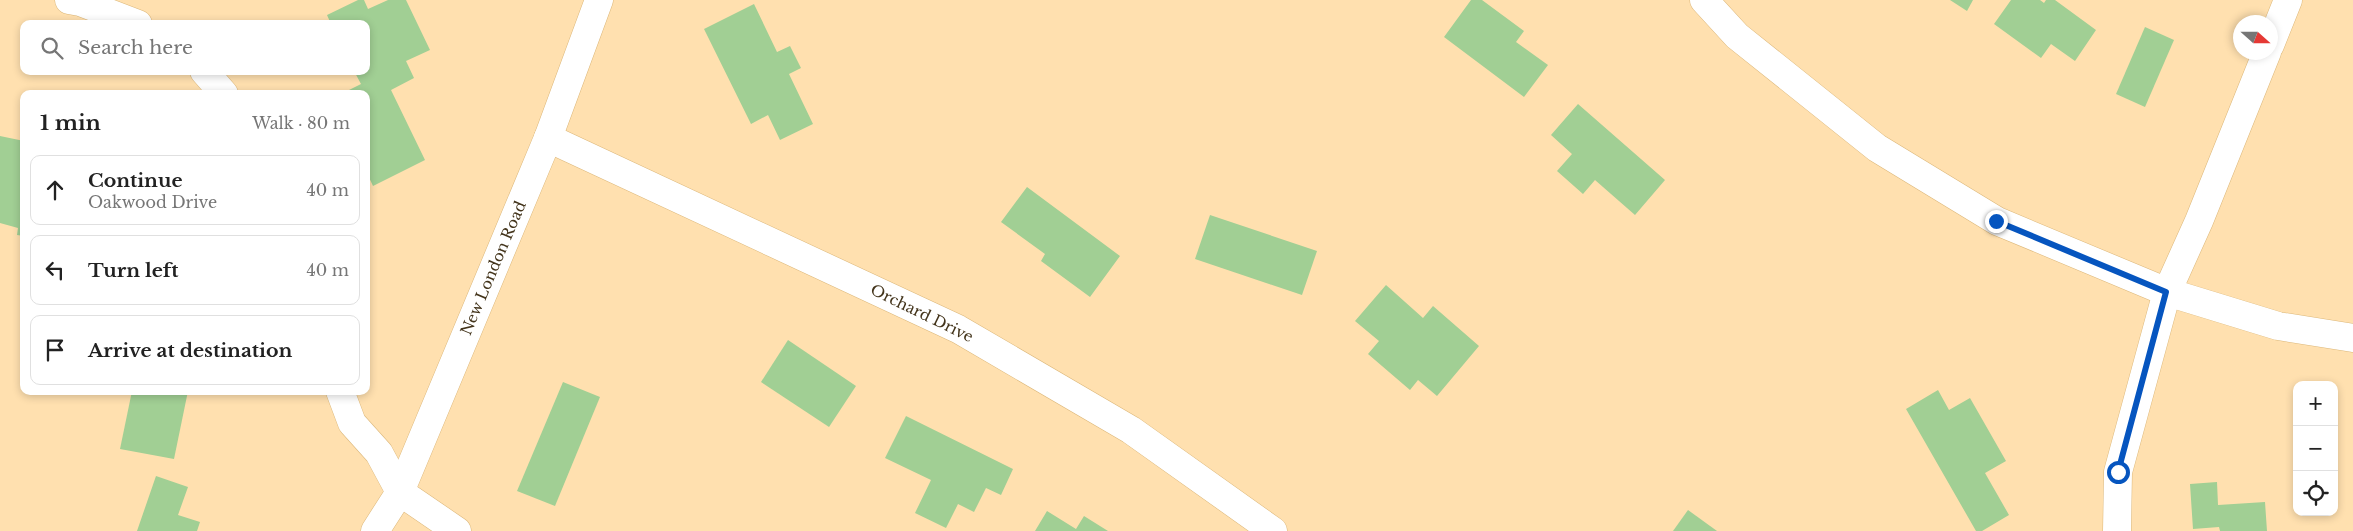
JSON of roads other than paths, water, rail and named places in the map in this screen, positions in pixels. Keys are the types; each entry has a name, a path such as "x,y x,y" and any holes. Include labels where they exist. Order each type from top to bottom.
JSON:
{"street":[{"path":"69,0 80,2 127,20"},
{"name":"New London Road","path":"376,531 400,492 548,138 599,0"},
{"path":"1704,0 1737,36 1877,148 1996,221 2166,292 2278,326 2353,338"},
{"path":"2278,25 2288,0"},
{"path":"2117,531 2118,472 2166,292 2199,221 2264,60"},
{"path":"207,75 221,90"},
{"name":"Orchard Drive","path":"548,138 958,329 1131,430 1272,531"},
{"path":"342,395 352,423 379,453 400,492 457,531"}]}
